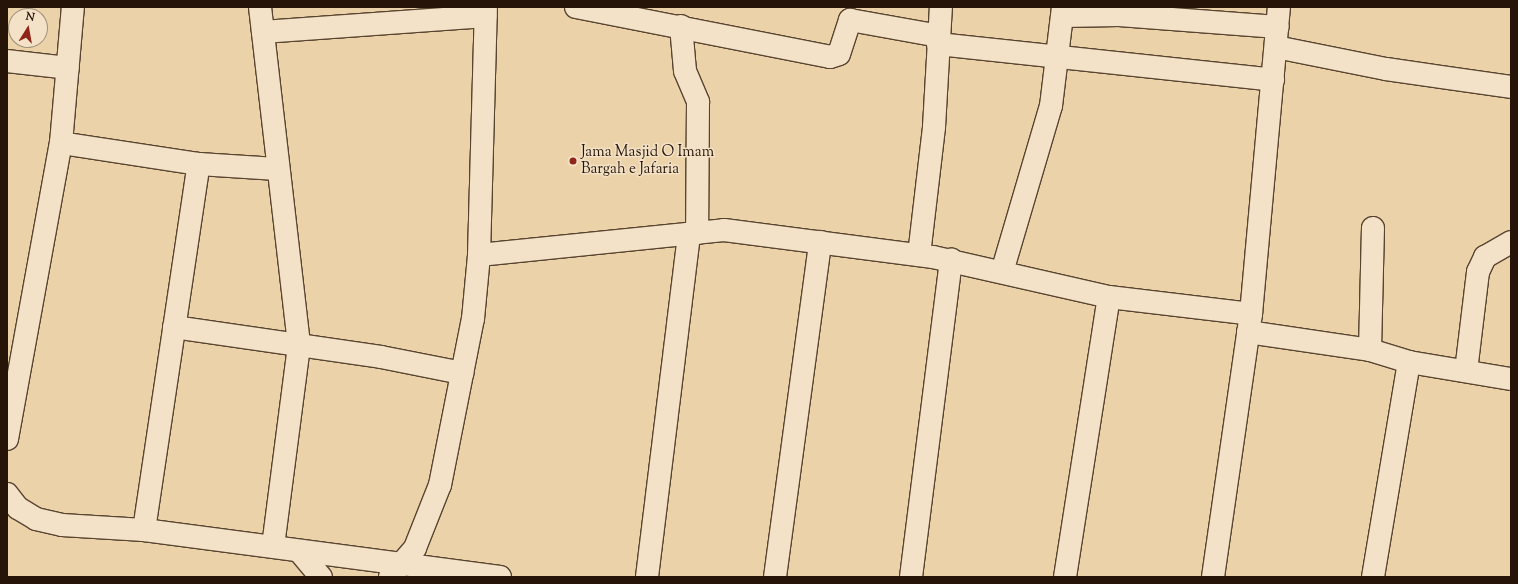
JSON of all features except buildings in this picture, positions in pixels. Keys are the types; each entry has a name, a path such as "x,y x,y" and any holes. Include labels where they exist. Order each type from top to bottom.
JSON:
{"street":[{"path":"7,439 14,346 61,143 73,7"},
{"path":"260,7 277,169 299,346 273,546"},
{"path":"576,7 656,14 681,26 830,57 839,54 850,20 938,40 1059,60 1273,80"},
{"path":"919,255 934,127 941,7"},
{"path":"1002,272 1051,106 1059,60 1063,11 1278,27 1394,70 1511,87"},
{"path":"263,32 485,12 479,255 473,319 440,485 421,536 396,571"},
{"path":"647,577 693,233 698,102 685,71 681,26"},
{"path":"1213,577 1250,323 1278,27"},
{"path":"7,61 68,68"},
{"path":"61,143 198,164 277,169"},
{"path":"144,530 198,164"},
{"path":"1370,350 1373,228"},
{"path":"479,255 724,230 950,260 1109,296 1250,323 1370,350 1409,362 1511,379"},
{"path":"775,577 820,242"},
{"path":"1466,371 1478,272 1486,257 1511,242"},
{"path":"910,577 950,260"},
{"path":"1065,577 1109,296"},
{"path":"174,327 462,373"},
{"path":"1373,577 1409,362"},
{"path":"7,494 18,508 36,519 62,525 144,530 273,546 396,571 500,577"},
{"path":"299,551 321,577"}],"place":[{"name":"Jama Masjid O Imam Bargah e Jafaria","path":"573,161"}]}
